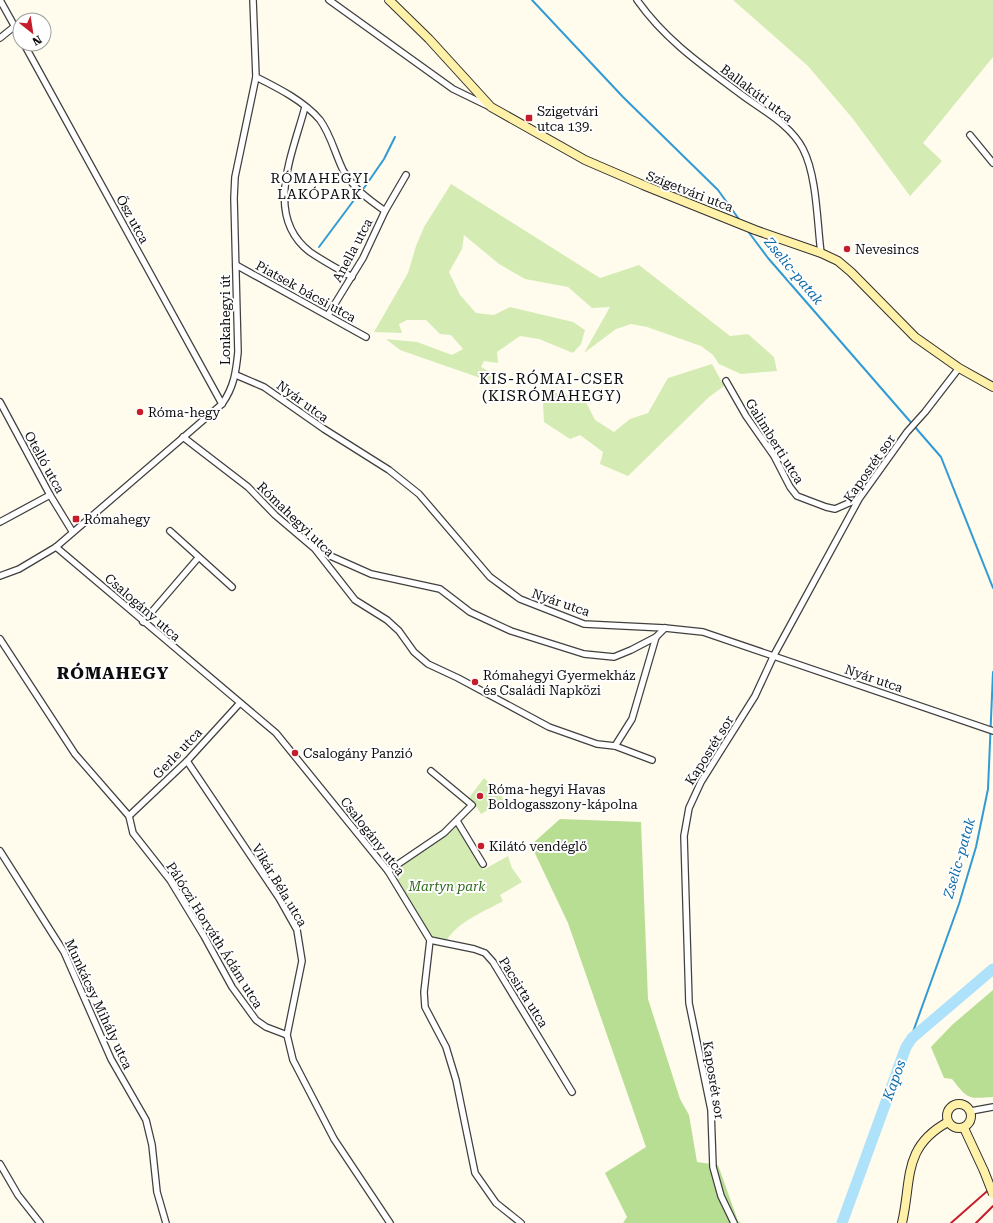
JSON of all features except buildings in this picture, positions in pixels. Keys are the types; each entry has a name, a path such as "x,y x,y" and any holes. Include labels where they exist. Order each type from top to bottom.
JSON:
{"street":[{"path":"0,0 12,21"},
{"name":"Lonkahegyi út","path":"0,576 19,569 56,547 72,531 222,404 231,391 236,375 238,352 235,177 256,77 253,0"},
{"path":"329,0 453,89 471,99 491,107"},
{"name":"Szigetvári utca","path":"389,0 429,40 491,107 585,160 642,185 755,230 821,253 838,261 851,272 915,337 959,368 993,387"},
{"name":"Ballakúti utca","path":"637,0 670,39 687,54 788,130 803,147 811,168 821,253"},
{"path":"0,38 12,28"},
{"name":"Ősz utca","path":"28,52 222,404"},
{"path":"256,77 290,96 319,120 327,132 344,171 353,185 363,195 384,211"},
{"path":"305,107 284,184 285,214 297,238 310,252 352,277"},
{"path":"970,135 993,163"},
{"name":"Anella utca","path":"328,315 352,277 375,234 384,211 406,175"},
{"name":"Piatsek bácsi utca","path":"236,265 366,337"},
{"name":"Kaposrét sor","path":"734,1223 721,1196 713,1167 711,1110 704,1069 689,1003 684,836 689,808 701,782 755,696 774,655 859,499 910,429 959,368"},
{"name":"Nyár utca","path":"236,375 264,387 324,429 389,470 419,494 490,577 520,600 584,624 664,628 703,632 992,730"},
{"name":"Galimberti utca","path":"726,381 746,416 774,456 790,487 797,496 826,508 835,509 859,499"},
{"name":"Otelló utca","path":"0,402 50,495 72,531"},
{"name":"Rómahegyi utca","path":"183,437 248,487 275,515 315,549 355,600 387,620 399,631 414,652 428,664 458,678 549,727 597,744 615,746 652,760"},
{"path":"0,522 50,495"},
{"path":"170,531 198,558 232,587"},
{"name":"Csalogány utca","path":"56,547 239,704 276,733 388,871 430,940"},
{"path":"315,549 371,574 440,589 470,612 511,631 584,654 614,657 656,637 664,628"},
{"path":"143,622 198,558"},
{"path":"615,746 632,719 656,637"},
{"name":"Pálóczi Horváth Ádám utca","path":"0,639 75,754 129,816 133,833 170,880 204,936 232,987 256,1020 266,1027 287,1035"},
{"name":"Gerle utca","path":"129,816 187,761 239,704"},
{"name":"Vikár Béla utca","path":"187,761 279,898 298,930 302,961 287,1035 293,1060 334,1139 390,1223"},
{"path":"388,871 431,842 457,821 472,805 431,771"},
{"path":"457,821 483,864"},
{"name":"Munkácsy Mihály utca","path":"0,851 64,952 111,1059 146,1120 152,1145 157,1192 166,1223"},
{"path":"430,940 424,992 425,1008 446,1047 456,1080 475,1173 496,1202 521,1223"},
{"name":"Pacsirta utca","path":"430,940 474,949 485,953 493,962 572,1092"},
{"path":"948,1122 948,1111 954,1105 962,1104 971,1112"},
{"path":"971,1112 993,1107"},
{"path":"948,1122 956,1128 964,1128 970,1123 971,1112"},
{"path":"902,1223 910,1167 915,1154 932,1133 948,1122"},
{"path":"964,1128 993,1194"},
{"path":"0,1164 18,1195 40,1223"}],"green space":[{"path":"733,0 993,0 993,57 923,143 942,161 910,196 853,119 808,66"},
{"path":"451,184 600,278 639,265 730,336 748,334 774,357 777,371 741,374 719,364 713,355 701,346 647,327 631,324 616,329 584,353 610,307 592,308 568,287 525,279 499,264 464,235 462,249 449,272 460,295 476,313 494,315 510,307 573,322 585,330 581,344 573,353 539,339 520,336 497,352 498,363 484,361 481,367 494,374 489,381 400,350 386,339 417,342 452,355 463,349 451,335 440,334 426,320 407,320 399,324 402,333 374,332 408,273 416,246 424,227"},
{"path":"712,364 724,386 709,397 628,476 600,464 603,452 580,435 570,439 544,422 543,403 556,393 584,398 595,420 614,432 630,419 648,413 668,378"},
{"path":"484,778 501,795 504,801 481,814 469,798"},
{"path":"560,819 641,822 648,999 680,1099 689,1115 697,1162 718,1165 738,1221 741,1223 623,1223 627,1217 605,1173 646,1147 568,923 531,845"},
{"name":"Martyn park","path":"458,825 483,870 508,856 512,868 522,882 500,895 503,901 463,923 456,929 446,942 432,937 395,875 397,869"},
{"path":"993,990 993,1097 978,1098 965,1094 952,1079 944,1078 931,1047 952,1025"}],"waterway":[{"name":"Zselic-patak","path":"532,0 623,97 718,190 741,222"},
{"path":"364,188 384,159 395,137"},
{"path":"319,247 357,196"},
{"name":"Zselic-patak","path":"747,230 768,258 941,457 993,588"},
{"name":"Zselic-patak","path":"909,1043 959,904 976,847 988,789 993,672"},
{"name":"Kapos","path":"842,1223 906,1047 912,1038 993,969"}],"railway":[{"path":"951,1223 993,1186"},
{"path":"976,1223 993,1206"}],"place":[{"name":"Szigetvári utca 139.","path":"529,118"},
{"name":"Nevesincs","path":"847,249"},
{"name":"Róma-hegy","path":"140,412"},
{"name":"Rómahegy","path":"76,519"},
{"name":"Rómahegyi Gyermekház és Családi Napközi","path":"475,682"},
{"name":"Csalogány Panzió","path":"295,753"},
{"name":"Róma-hegyi Havas Boldogasszony-kápolna","path":"480,796"},
{"name":"Kilátó vendéglő","path":"481,846"}],"district":[{"name":"RÓMAHEGYI LAKÓPARK","path":"320,186"},
{"name":"KIS-RÓMAI-CSER (KISRÓMAHEGY)","path":"552,388"},
{"name":"RÓMAHEGY","path":"113,673"}]}
